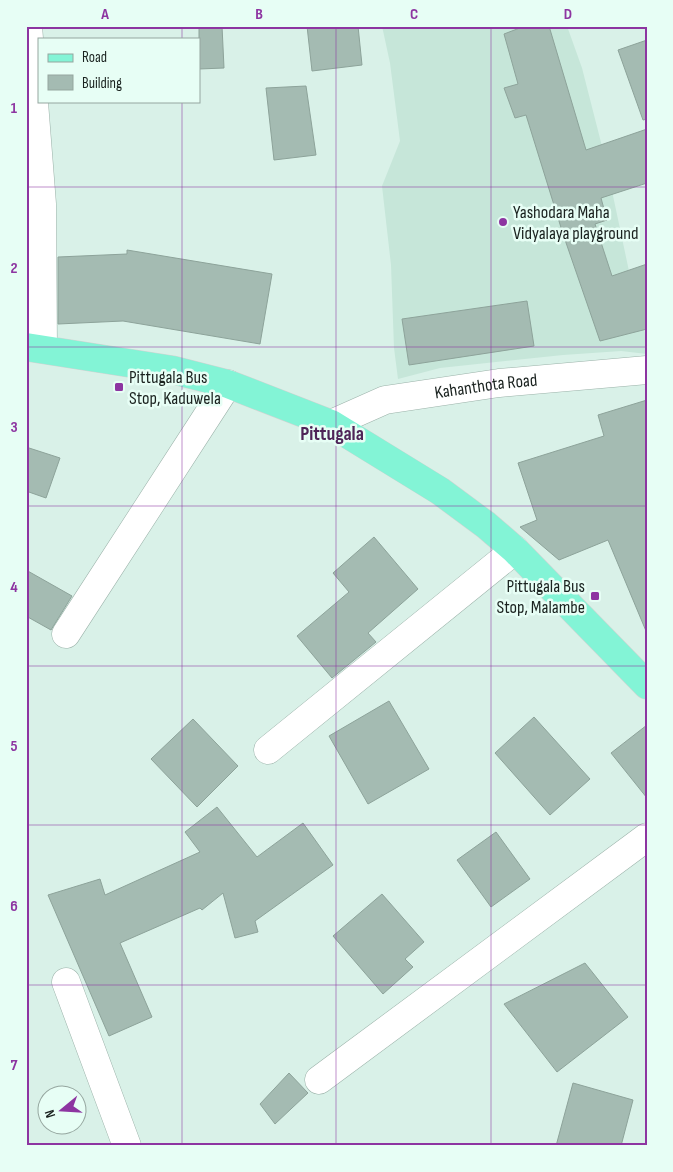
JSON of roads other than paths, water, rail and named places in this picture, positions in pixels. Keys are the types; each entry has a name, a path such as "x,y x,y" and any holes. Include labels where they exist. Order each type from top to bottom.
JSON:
{"main road":[{"path":"34,348 173,370 228,384 331,424 440,490 515,550 647,685"}],"street":[{"path":"28,26 42,204 34,348"},
{"name":"Kahanthota Road","path":"331,424 384,400 499,383 647,370"},
{"path":"66,634 228,384"},
{"path":"268,750 515,550"},
{"path":"318,1080 647,837"},
{"path":"66,982 127,1146"}],"place":[{"name":"Yashodara Maha Vidyalaya playground","path":"503,222"},
{"name":"Pittugala Bus Stop, Kaduwela","path":"119,387"},
{"name":"Pittugala Bus Stop, Malambe","path":"595,596"}],"district":[{"name":"Pittugala","path":"332,434"}]}
